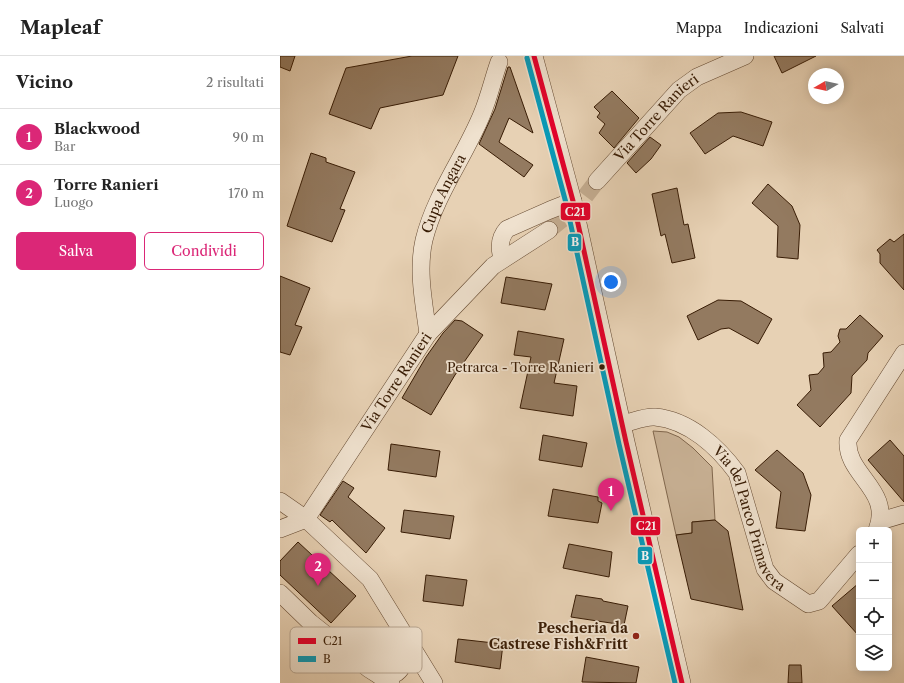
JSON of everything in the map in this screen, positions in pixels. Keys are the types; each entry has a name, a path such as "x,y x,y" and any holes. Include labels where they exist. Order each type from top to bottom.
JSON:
{"street":[{"path":"534,56 573,202 622,424 682,683"},
{"name":"Via Torre Ranieri","path":"597,181 679,90 696,77 745,56"},
{"name":"Cupa Angara","path":"428,334 421,272 424,241 430,223 451,176 482,114 499,62"},
{"path":"502,258 500,245 503,234 507,229 550,210 573,202"},
{"name":"Via Torre Ranieri","path":"306,519 428,334 502,258 515,252 548,230"},
{"path":"878,526 881,514 880,504 848,451 848,440 904,353"},
{"name":"Via del Parco Primavera","path":"622,424 654,417 680,425 705,438 728,461 737,473 765,569 774,581 808,604 819,601 856,558"},
{"path":"280,501 306,519 370,579 401,627"},
{"path":"878,526 904,514"},
{"path":"280,529 306,519"},
{"path":"280,593 315,627"},
{"path":"422,663 434,683"},
{"path":"377,673 385,679 395,673"}],"shaded area":[{"path":"653,431 667,432 679,437 693,448 712,467 715,520 692,522 692,533 676,535"}],"building":[{"path":"280,56 295,56 290,71 280,67"},
{"path":"412,56 458,56 443,95 380,108 371,129 329,114 346,68"},
{"path":"774,56 816,56 782,73"},
{"path":"508,67 510,67 533,133 509,118 499,142 533,165 524,177 479,144 495,109"},
{"path":"612,91 639,118 614,148 599,133 605,124 597,117 600,113 594,107"},
{"path":"741,112 772,122 763,146 733,136 705,154 690,133 718,113"},
{"path":"650,137 661,145 651,159 636,173 627,163"},
{"path":"311,153 326,158 326,162 355,172 340,209 345,210 332,242 287,226"},
{"path":"768,184 792,206 800,225 798,259 777,257 778,226 752,203"},
{"path":"677,188 684,225 688,224 695,258 672,263 665,234 661,236 652,194"},
{"path":"904,234 904,290 880,263 880,254 877,250 890,239 894,242"},
{"path":"280,276 310,288 295,325 302,327 290,355 280,352"},
{"path":"506,277 552,284 545,310 501,303"},
{"path":"718,300 741,301 772,319 758,344 729,328 721,329 698,340 687,316"},
{"path":"860,315 883,336 868,353 867,360 852,376 851,393 820,427 797,405 811,390 809,375 818,374 824,367 823,353 831,352 840,342 838,336 840,329 846,329"},
{"path":"455,320 462,321 483,335 455,375 431,415 402,398 426,357 443,333"},
{"path":"518,331 564,339 554,383 577,386 573,416 520,408 531,357 514,355"},
{"path":"543,435 587,443 582,467 539,460"},
{"path":"890,440 904,456 904,502 868,460"},
{"path":"391,444 440,451 436,477 388,470"},
{"path":"777,450 803,473 811,495 805,531 776,528 781,492 755,470"},
{"path":"343,481 354,488 348,497 385,528 366,553 332,520 330,522 320,515"},
{"path":"553,489 598,497 598,501 602,503 598,523 548,516"},
{"path":"404,510 454,516 450,539 401,532"},
{"path":"715,520 728,531 743,610 691,599 676,535 692,533 692,522"},
{"path":"298,542 356,596 331,623 280,575 280,561"},
{"path":"569,544 612,552 609,577 563,568"},
{"path":"426,575 467,580 463,606 423,601"},
{"path":"856,586 856,633 832,606"},
{"path":"576,595 602,599 603,601 628,606 624,625 571,617"},
{"path":"458,639 503,644 500,669 455,662"},
{"path":"586,657 639,667 636,683 582,682"},
{"path":"789,665 801,665 802,683 788,683"}],"tunnel":[{"path":"549,230 577,207 597,181"}],"transit line":[{"name":"C21","path":"534,56 573,201 626,442 682,683"},
{"name":"B","path":"527,58 566,203 619,444 675,683"}],"place":[{"name":"Petrarca - Torre Ranieri","path":"602,367"},
{"name":"Blackwood","path":"611,511"},
{"name":"Torre Ranieri","path":"318,586"},
{"name":"Pescheria da Castrese Fish&Fritt","path":"636,636"}]}
